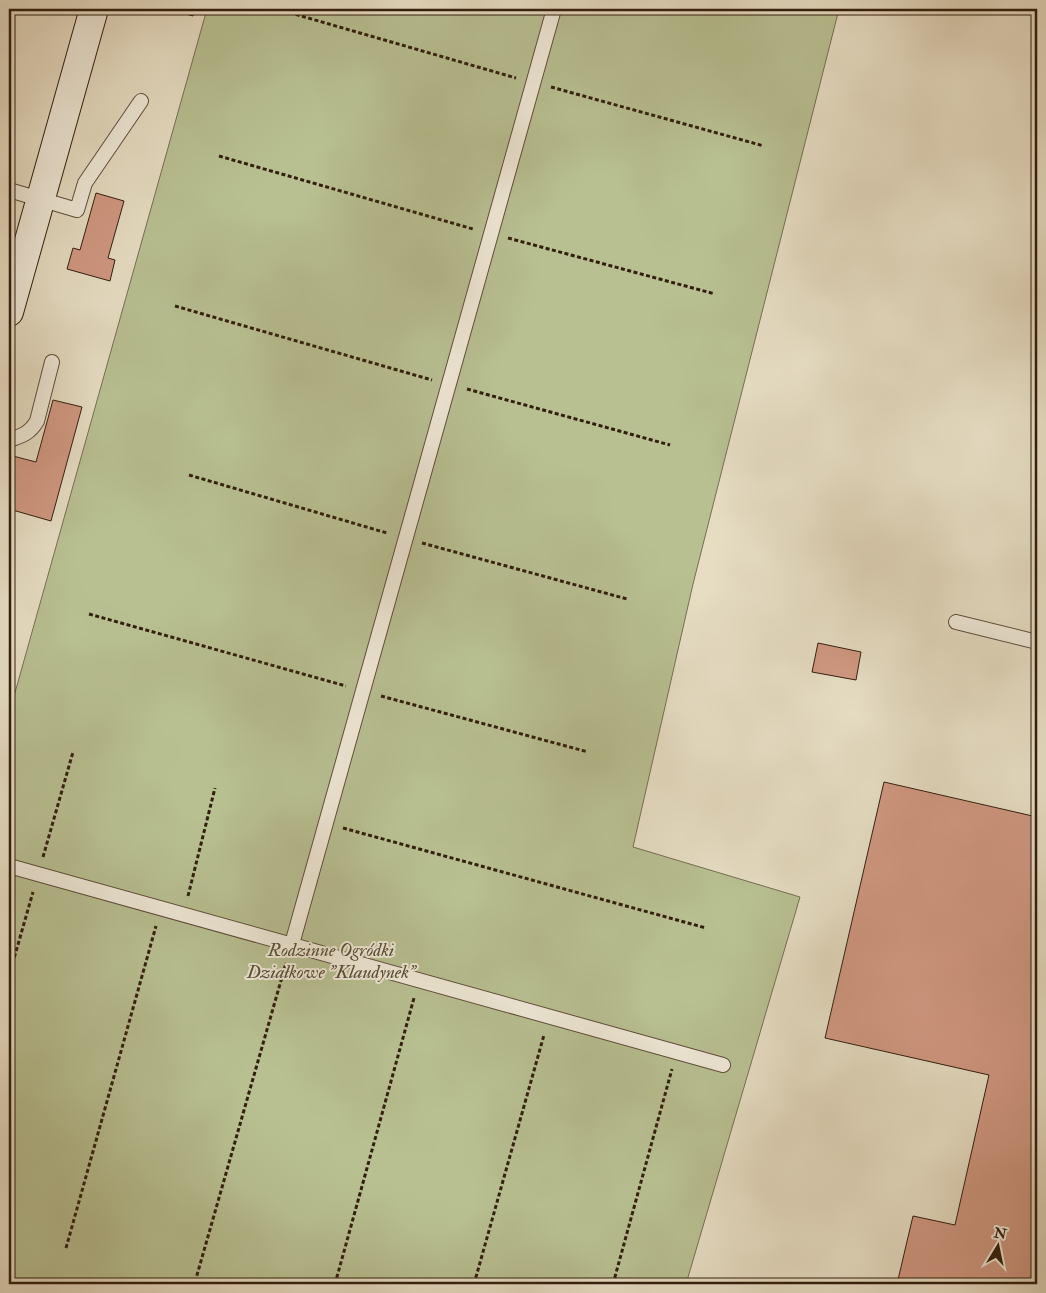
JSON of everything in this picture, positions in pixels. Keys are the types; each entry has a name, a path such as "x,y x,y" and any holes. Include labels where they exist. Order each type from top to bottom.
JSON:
{"main road":[{"path":"9,312 94,9"}],"lane":[{"path":"292,944 554,9"},
{"path":"9,190 77,210 86,183 141,101"},
{"path":"9,440 22,436 32,430 37,421 52,362"},
{"path":"956,622 1037,642"},
{"path":"9,866 723,1065"}],"path":[{"path":"219,156 490,234 715,294"},
{"path":"175,306 670,445"},
{"path":"89,614 588,752"},
{"path":"183,914 215,788"},
{"path":"325,824 706,928"},
{"path":"66,1248 161,908"},
{"path":"195,1282 292,944"},
{"path":"335,1284 419,980"},
{"path":"474,1284 549,1016"},
{"path":"613,1284 677,1052"}],"green space":[{"name":"Rodzinne Ogródki Działkowe \"Klaudynek\"","path":"207,9 839,9 693,584 633,847 800,897 686,1284 9,1284 9,714"}],"building":[{"path":"168,9 195,9 193,16"},
{"path":"96,193 124,201 108,258 115,260 110,281 67,269 73,248 80,250"},
{"path":"53,400 82,407 51,521 9,509 9,469 13,456 36,462"},
{"path":"818,643 861,652 856,680 812,672"},
{"path":"884,782 1037,817 1037,1284 897,1284 913,1216 955,1225 989,1075 825,1038"}]}
